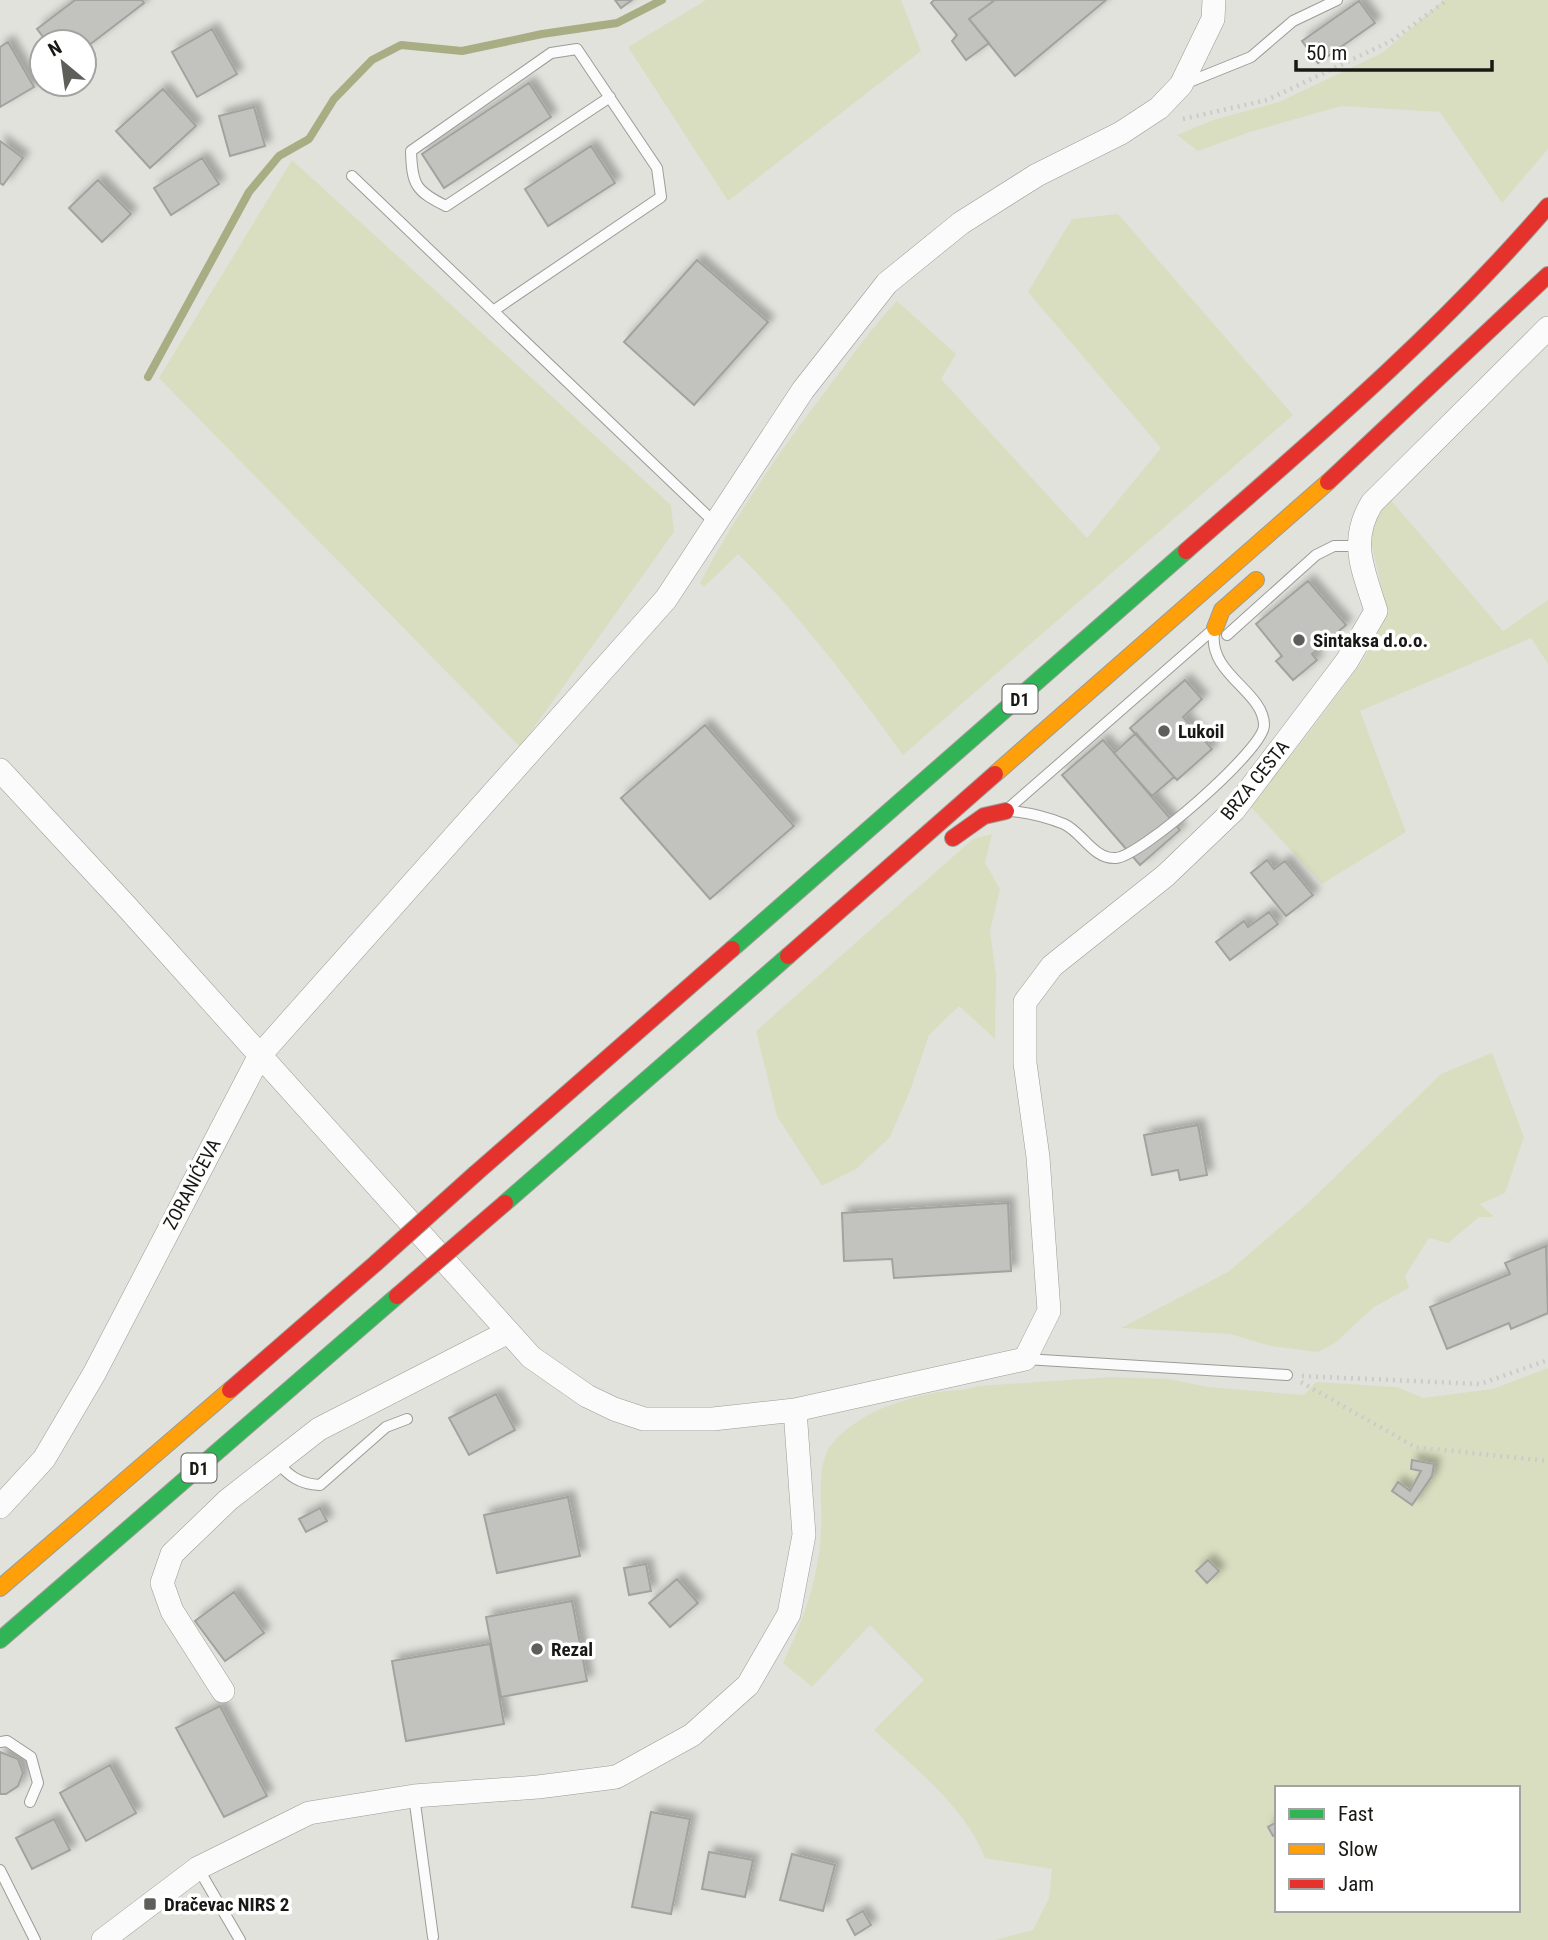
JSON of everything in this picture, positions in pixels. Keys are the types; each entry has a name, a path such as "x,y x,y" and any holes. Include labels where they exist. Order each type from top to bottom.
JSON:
{"highway":[{"name":"D1","path":"0,1588 376,1263 1367,393 1500,262 1548,206"},
{"name":"D1","path":"0,1640 904,856 1307,502 1548,275"},
{"path":"1298,534 1307,502"},
{"path":"1215,628 1222,610 1269,569"},
{"path":"904,856 932,852 978,818 993,810 1006,811"}],"street":[{"path":"1181,85 1213,19 1214,0"},
{"name":"ZORANIĆEVA","path":"0,1507 44,1459 94,1374 260,1055 666,599 803,390 887,283 972,216 1037,175 1121,133 1159,108 1181,85"},
{"path":"1357,546 1360,528 1372,503 1548,328"},
{"name":"BRZA CESTA","path":"1025,1359 1049,1311 1038,1157 1024,1049 1024,1002 1052,966 1165,876 1234,810 1348,661 1376,611 1357,546"},
{"path":"0,770 531,1357 587,1396 644,1419 713,1419 795,1410 1025,1359"},
{"path":"223,1691 172,1611 162,1583 172,1554 228,1500 275,1460 319,1429 508,1332"},
{"path":"103,1940 198,1868 309,1813 414,1796 538,1787 616,1777 692,1735 748,1685 789,1614 804,1535 795,1410"}],"lane":[{"path":"1181,85 1251,57 1293,21 1337,0"},
{"path":"493,311 661,197 657,168 610,97 577,50 551,53 411,150 412,180 427,197 446,206 610,97"},
{"path":"352,176 714,522"},
{"path":"1214,646 1317,555 1334,547 1357,546"},
{"path":"1215,628 1214,646 1222,665 1262,715 1265,728 1285,744"},
{"path":"1006,811 1215,628"},
{"path":"1006,811 1038,815 1066,825 1097,852 1114,859 1129,855 1201,799 1254,748 1265,728"},
{"path":"1025,1359 1287,1375"},
{"path":"275,1460 289,1476 306,1484 320,1485 386,1427 407,1419"},
{"path":"0,1742 7,1741 31,1757 38,1783 30,1802"},
{"path":"414,1796 433,1937"},
{"path":"198,1868 240,1940"},
{"path":"0,1870 35,1940"}],"path":[{"path":"1174,121 1267,100 1391,41 1447,0"},
{"path":"1287,1375 1480,1384 1548,1360"},
{"path":"1287,1375 1415,1447 1548,1461"}],"green space":[{"path":"706,0 901,0 921,51 728,201 628,47"},
{"path":"1444,0 1548,0 1548,149 1502,203 1440,112 1341,106 1250,132 1198,151 1177,135 1213,120 1279,102 1382,53"},
{"path":"292,160 671,505 674,532 520,747 159,378"},
{"path":"1118,214 1293,415 903,755 804,626 738,554 704,587 700,583 728,532 776,459 861,344 897,301 956,354 941,379 1087,538 1161,448 1028,292 1072,219"},
{"path":"1389,498 1503,631 1548,600 1548,664 1531,638 1360,711 1406,832 1322,884 1249,805 1298,747 1362,662 1385,619 1385,604 1370,537 1374,517"},
{"path":"992,834 985,863 1000,889 990,931 996,976 995,1039 959,1006 929,1035 910,1091 890,1137 856,1169 822,1186 777,1116 756,1031 973,839"},
{"path":"1492,1053 1524,1137 1505,1193 1480,1204 1494,1217 1479,1217 1448,1243 1429,1238 1405,1276 1409,1288 1374,1307 1335,1343 1318,1352 1271,1346 1230,1334 1121,1328 1228,1272 1307,1204 1441,1074"},
{"path":"1548,1368 1548,1940 995,1940 1033,1930 1049,1898 1052,1869 985,1858 976,1839 951,1804 874,1730 924,1680 870,1625 812,1687 783,1663 803,1615 817,1566 821,1531 821,1481 827,1452 846,1430 886,1407 930,1394 978,1386 1112,1377 1169,1379 1208,1387 1304,1395 1316,1382 1397,1387 1423,1398 1493,1389"}],"building":[{"path":"75,0 142,0 144,3 98,38 98,28 38,28"},
{"path":"615,0 632,0 621,8"},
{"path":"934,0 995,0 969,19 989,43 966,60 952,41 957,35 931,3"},
{"path":"995,0 1106,0 1015,76 969,19"},
{"path":"1359,1 1375,23 1318,63 1302,41"},
{"path":"212,29 237,74 197,97 172,52"},
{"path":"8,42 28,77 28,91 0,107 0,47"},
{"path":"529,83 551,117 444,188 422,154"},
{"path":"163,89 196,126 150,168 116,131"},
{"path":"254,107 265,146 230,156 219,116"},
{"path":"0,141 23,158 3,185 0,183"},
{"path":"591,146 615,183 548,226 525,189"},
{"path":"202,158 219,184 171,215 154,188"},
{"path":"98,180 131,214 102,242 69,208"},
{"path":"697,260 768,322 694,405 624,342"},
{"name":"Sintaksa d.o.o.","path":"1308,581 1346,625 1312,654 1317,660 1293,680 1276,661 1282,656 1256,624"},
{"name":"Lukoil","path":"1185,680 1202,699 1183,717 1212,749 1177,780 1130,728"},
{"path":"705,725 794,826 710,899 621,798"},
{"path":"1136,733 1174,777 1152,796 1114,753"},
{"path":"1103,740 1180,830 1140,865 1062,775"},
{"path":"1267,860 1274,869 1285,861 1313,895 1286,916 1251,873"},
{"path":"1269,912 1278,924 1230,960 1216,942 1244,921 1248,927"},
{"path":"1198,1125 1207,1175 1180,1180 1178,1170 1152,1175 1144,1135"},
{"path":"1008,1203 1011,1271 894,1278 892,1259 844,1261 842,1213"},
{"path":"1546,1246 1548,1313 1511,1329 1509,1323 1447,1349 1430,1307 1510,1274 1505,1263"},
{"path":"496,1394 515,1430 469,1455 449,1418"},
{"path":"1412,1460 1434,1464 1432,1476 1412,1505 1392,1491 1398,1482 1410,1491 1421,1471 1411,1469"},
{"path":"568,1497 580,1556 497,1573 484,1515"},
{"path":"320,1508 327,1521 306,1532 299,1519"},
{"path":"1208,1560 1219,1571 1207,1583 1196,1571"},
{"path":"646,1564 651,1591 629,1595 624,1568"},
{"path":"677,1579 698,1603 670,1627 649,1603"},
{"path":"234,1592 264,1633 225,1661 195,1621"},
{"name":"Rezal","path":"572,1601 587,1681 501,1697 486,1617"},
{"path":"490,1644 504,1724 406,1741 392,1661"},
{"path":"220,1706 267,1796 224,1817 176,1728"},
{"path":"0,1752 18,1759 23,1773 18,1786 6,1794 0,1794"},
{"path":"110,1765 136,1813 86,1841 60,1793"},
{"path":"651,1812 690,1819 671,1914 632,1907"},
{"path":"54,1819 70,1850 32,1869 16,1838"},
{"path":"1275,1823 1275,1835 1273,1836 1268,1827"},
{"path":"709,1852 753,1860 745,1897 702,1889"},
{"path":"792,1854 835,1865 823,1911 780,1900"},
{"path":"863,1911 871,1925 855,1935 847,1920"}],"waterway":[{"path":"148,377 249,192 279,156 309,139 334,99 372,60 401,45 462,51 542,34 617,23 662,0"}],"traffic: fast":[{"path":"732,949 1186,551"},
{"path":"505,1203 788,956"},
{"path":"0,1640 397,1296"}],"traffic: slow":[{"path":"995,774 1328,482"},
{"path":"1215,628 1222,610 1256,580"},
{"path":"0,1588 230,1390"}],"traffic: jam":[{"path":"1186,551 1419,342 1548,206"},
{"path":"1328,482 1548,275"},
{"path":"788,956 995,774"},
{"path":"953,838 984,816 1006,811"},
{"path":"475,1174 732,949"},
{"path":"376,1263 475,1174"},
{"path":"397,1296 505,1203"},
{"path":"230,1390 376,1263"}],"place":[{"name":"Sintaksa d.o.o.","path":"1299,640"},
{"name":"Lukoil","path":"1164,731"},
{"name":"Rezal","path":"537,1649"},
{"name":"Dračevac NIRS 2","path":"150,1904"}]}
